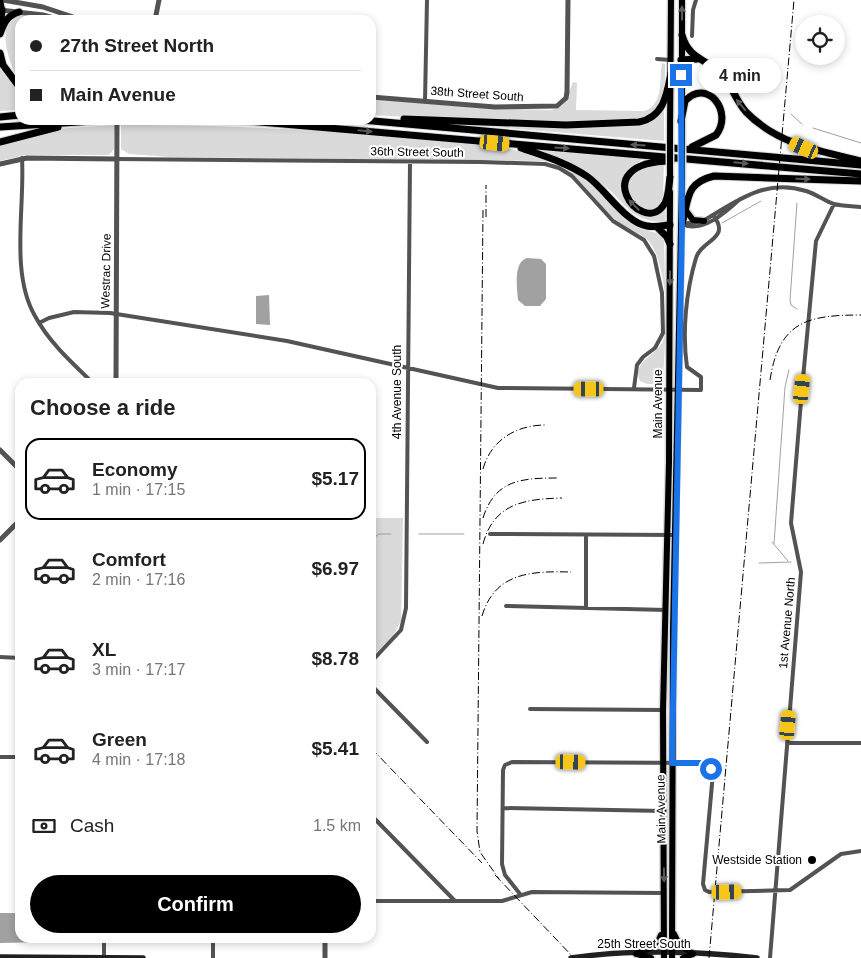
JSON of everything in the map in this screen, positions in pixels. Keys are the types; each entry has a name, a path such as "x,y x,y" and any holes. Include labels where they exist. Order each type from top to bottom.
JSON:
{"highway":[{"path":"0,28 1,10"},
{"path":"0,34 6,19 19,12"},
{"path":"682,36 685,47 713,66 723,76 746,112 773,134 804,148 861,163"},
{"path":"0,53 3,65 15,81"},
{"path":"681,60 694,58 702,60"},
{"path":"376,118 566,125 639,122 650,119 663,105 671,73"},
{"path":"681,121 685,101 694,94 706,93 711,96 722,110 722,121 716,135 701,145 687,149"},
{"path":"0,117 15,116"},
{"path":"376,121 861,163"},
{"path":"0,127 27,125"},
{"path":"0,142 66,125"},
{"path":"292,125 861,174"},
{"path":"511,144 559,161 580,172 601,188 635,221 642,225 657,227 670,225"},
{"path":"670,176 665,204 658,211 647,213 641,211 628,200 625,188 627,177 631,170 643,163 709,160"},
{"path":"682,224 691,188 701,179 714,176 861,181"},
{"path":"657,227 670,244"}],"main road":[{"path":"1,10 2,0"},
{"name":"Main Avenue","path":"664,956 663,710 670,389 671,0"},
{"name":"Main Avenue","path":"672,956 673,646 682,224 682,0"},
{"path":"671,60 681,60"},
{"path":"682,200 685,211 693,220 707,220"},
{"path":"670,225 682,224"},
{"path":"666,613 669,642 673,646"},
{"path":"664,807 668,844 673,847"},
{"path":"636,954 658,944 664,914"},
{"path":"673,926 676,941 693,954"},
{"name":"25th Street South","path":"572,958 601,953 664,956 693,954 757,958"},
{"path":"636,954 651,958"},
{"path":"683,958 693,954"},
{"path":"0,957 143,958"}],"street":[{"path":"2,0 43,7 67,15"},
{"path":"156,15 158,0"},
{"path":"425,101 427,0"},
{"name":"38th Street South","path":"376,97 495,107 554,107 566,98 568,85 568,0"},
{"path":"692,36 693,10 696,0"},
{"path":"1,10 34,15"},
{"path":"657,59 671,60"},
{"name":"Westrac Drive","path":"116,125 116,378"},
{"path":"22,158 22,271 26,294 39,323 48,336 88,378"},
{"name":"36th Street South","path":"0,164 22,158 552,165 572,176 614,221 644,240 654,256 661,286 663,333 655,348 643,357 637,365 634,388"},
{"name":"4th Avenue South","path":"376,657 397,635 404,622 406,608 410,162"},
{"path":"682,224 702,226 707,220 743,197 764,188 780,187 806,191 834,204 861,207"},
{"name":"1st Avenue North","path":"770,958 773,891 801,572 791,523 816,242 834,204"},
{"path":"39,323 49,318 74,312 116,314 256,336 475,384 516,389 634,388 701,390 701,377 687,367 688,300 696,256 715,239 719,228 714,217"},
{"path":"707,220 719,228"},
{"path":"0,450 15,465"},
{"path":"0,540 15,525"},
{"path":"490,534 675,535"},
{"path":"586,535 586,608"},
{"path":"506,606 666,613"},
{"path":"0,657 15,658"},
{"path":"376,690 427,742"},
{"path":"530,709 663,710"},
{"path":"787,744 861,743"},
{"path":"0,757 15,757"},
{"path":"520,894 503,870 503,770 508,763 700,763 708,765 713,773 703,884 705,890 715,892 790,890 841,854 861,852"},
{"path":"502,808 664,807"},
{"path":"376,820 455,901"},
{"path":"376,901 502,901 520,894 532,892 664,893"},
{"path":"104,943 104,958"},
{"path":"213,943 213,958"},
{"path":"325,943 325,958"}],"shaded area":[{"path":"15,16 15,73 7,51 6,42 6,26"},
{"path":"0,61 15,83 15,110 0,111"},
{"path":"662,63 665,64 663,97 653,114 636,119 606,122 519,122 376,115 376,99 479,108 551,110 564,103 573,82 577,83 576,110 645,111 655,103 660,90"},
{"path":"664,109 664,141 494,127 638,124"},
{"path":"115,125 114,149 109,155 26,155 0,161 0,144 55,129"},
{"path":"121,125 270,128 345,133 485,145 511,149 538,157 576,174 634,225 658,233 664,241 665,299 660,266 648,240 616,220 566,170 543,161 170,157 129,154 121,149"},
{"path":"543,152 642,159 630,170 624,195 652,216 665,210 665,222 652,221 634,214 598,181"},
{"path":"664,162 663,200 655,209 647,210 630,199 628,184 634,170"},
{"path":"527,258 541,259 546,264 546,299 540,306 525,306 518,300 518,270 523,260"},
{"path":"269,295 270,325 256,324 256,296"},
{"path":"666,326 663,380 655,384 640,381 638,374 641,364 660,346"},
{"path":"376,518 403,518 401,621 393,636 376,653"},
{"path":"0,913 15,913 15,943 0,943"}],"waterway":[{"path":"791,114 802,124"},
{"path":"813,128 861,143"},
{"path":"722,223 761,201"},
{"path":"797,203 790,300 791,305 797,309"},
{"path":"774,544 785,387 789,370"},
{"path":"376,536 379,534 391,534"},
{"path":"419,534 464,534"},
{"path":"772,542 788,561"},
{"path":"759,563 791,562"}],"railway":[{"path":"709,958 794,0"},
{"path":"486,185 486,217"},
{"path":"483,210 477,831 480,852 499,879"},
{"path":"770,380 774,360 781,345 799,325 826,317 861,315"},
{"path":"483,469 492,450 506,436 525,428 546,425"},
{"path":"483,518 488,505 495,496 511,484 532,479 557,478"},
{"path":"483,544 488,530 495,520 513,506 536,500 562,498"},
{"path":"482,616 488,601 496,590 506,582 529,574 571,572"},
{"path":"376,753 482,863"},
{"path":"495,875 574,958"}],"place":[{"name":"Westside Station","path":"812,860"}],"route":[{"path":"681,75 682,224 678,334 672,763 700,763 708,765 711,769"}]}
